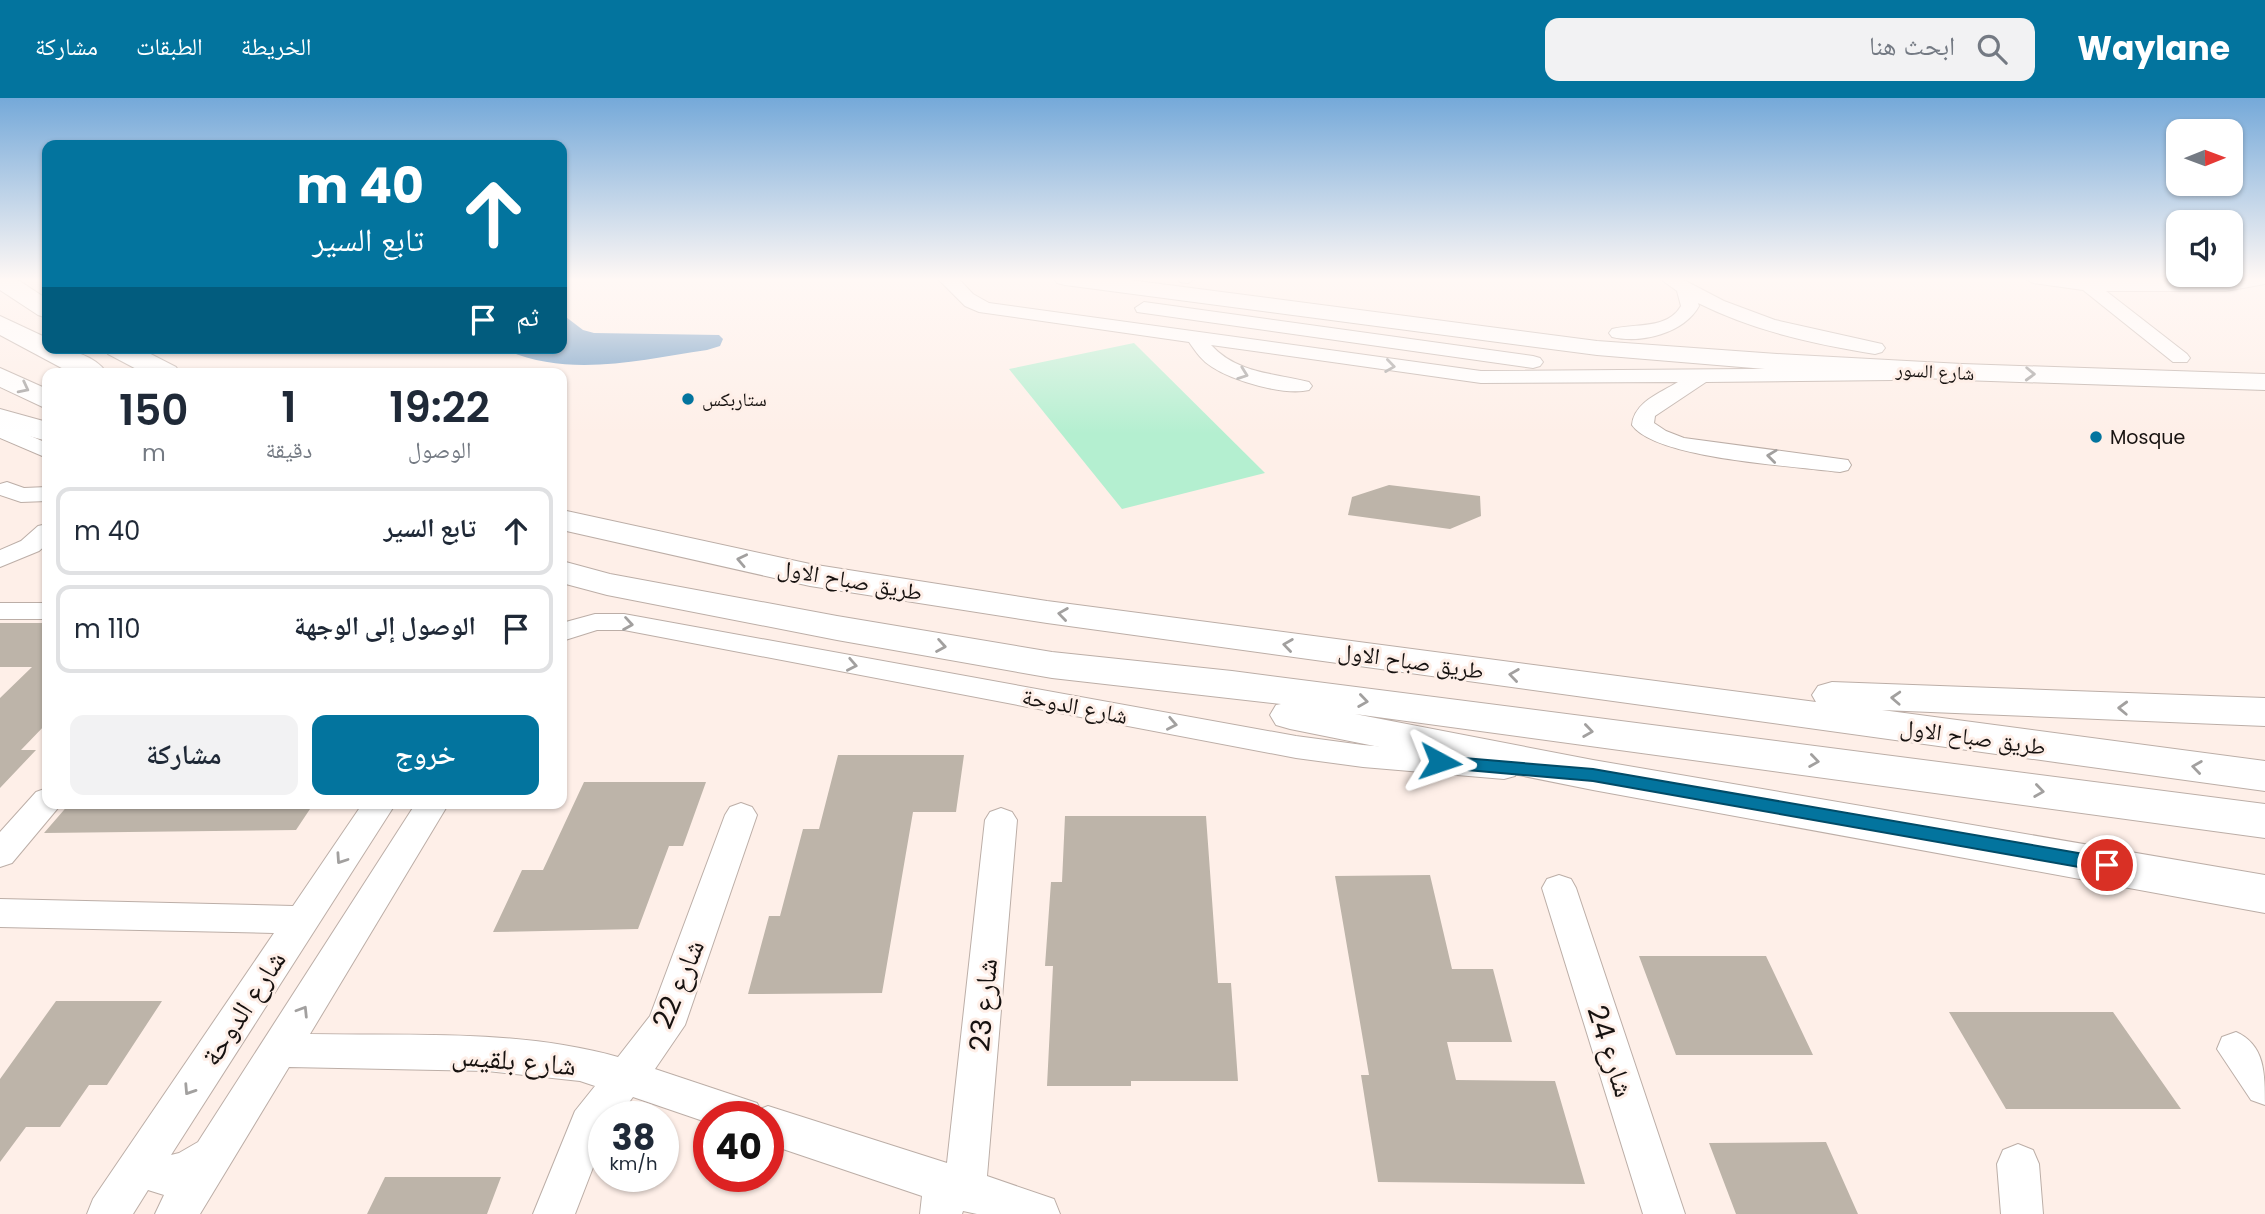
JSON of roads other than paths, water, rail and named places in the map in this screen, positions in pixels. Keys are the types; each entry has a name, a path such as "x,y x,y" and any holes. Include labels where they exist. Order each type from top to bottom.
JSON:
{"highway":[{"path":"12,330 42,346"},
{"path":"57,354 84,368"},
{"path":"130,354 156,368"},
{"path":"0,376 42,397"},
{"path":"0,418 42,431"},
{"name":"طريق صباح الاول","path":"567,521 810,575 1047,612 2265,776"},
{"name":"طريق صباح الاول","path":"567,573 607,584 810,623 1052,665 1232,684 2265,821"},
{"path":"1052,665 1266,711 1593,775 2265,894"},
{"path":"1581,684 2265,712"},
{"path":"2134,870 2265,912"}],"main road":[{"name":"شارع السور","path":"1461,330 1597,348 1777,362 1962,372 2265,382"},
{"name":"شارع السور","path":"1591,330 1875,348 2265,361"}],"street":[{"path":"1136,330 1480,377 1962,372"},
{"path":"1294,330 1429,350 1663,375"},
{"path":"1619,333 1638,330"},
{"path":"1785,330 1875,348"},
{"path":"2145,330 2180,358"},
{"path":"1197,339 1210,357 1239,373 1302,386"},
{"path":"1702,376 1651,408 1644,414 1643,425 1658,436 1680,444 1839,465"},
{"path":"0,430 42,449"},
{"path":"7,489 21,495 42,494"},
{"path":"0,559 40,537"},
{"path":"0,611 42,611"},
{"name":"شارع الدوحة","path":"567,630 595,622 624,622 1296,747 1363,756 1593,775"},
{"path":"0,854 42,806"},
{"name":"شارع الدوحة","path":"108,1214 376,809"},
{"path":"176,1214 429,809"},
{"name":"شارع 22","path":"554,1214 589,1124 666,1025 741,815"},
{"name":"شارع 23","path":"951,1196 1001,820"},
{"name":"شارع 24","path":"1559,888 1664,1214"},
{"path":"0,913 301,920"},
{"path":"2236,1049 2265,1087"},
{"name":"شارع بلقيس","path":"278,1050 517,1056 580,1064 698,1101"},
{"path":"784,1131 951,1196 1039,1214"},
{"path":"147,1154 149,1169 166,1175 189,1170 212,1155"},
{"path":"2018,1164 2022,1214"}],"water":[{"path":"567,330 719,335 723,339 720,346 707,350 629,362 577,365 519,354 567,354"}],"place":[{"name":"ستاربكس","path":"688,399"},
{"name":"Mosque","path":"2096,437"}]}
